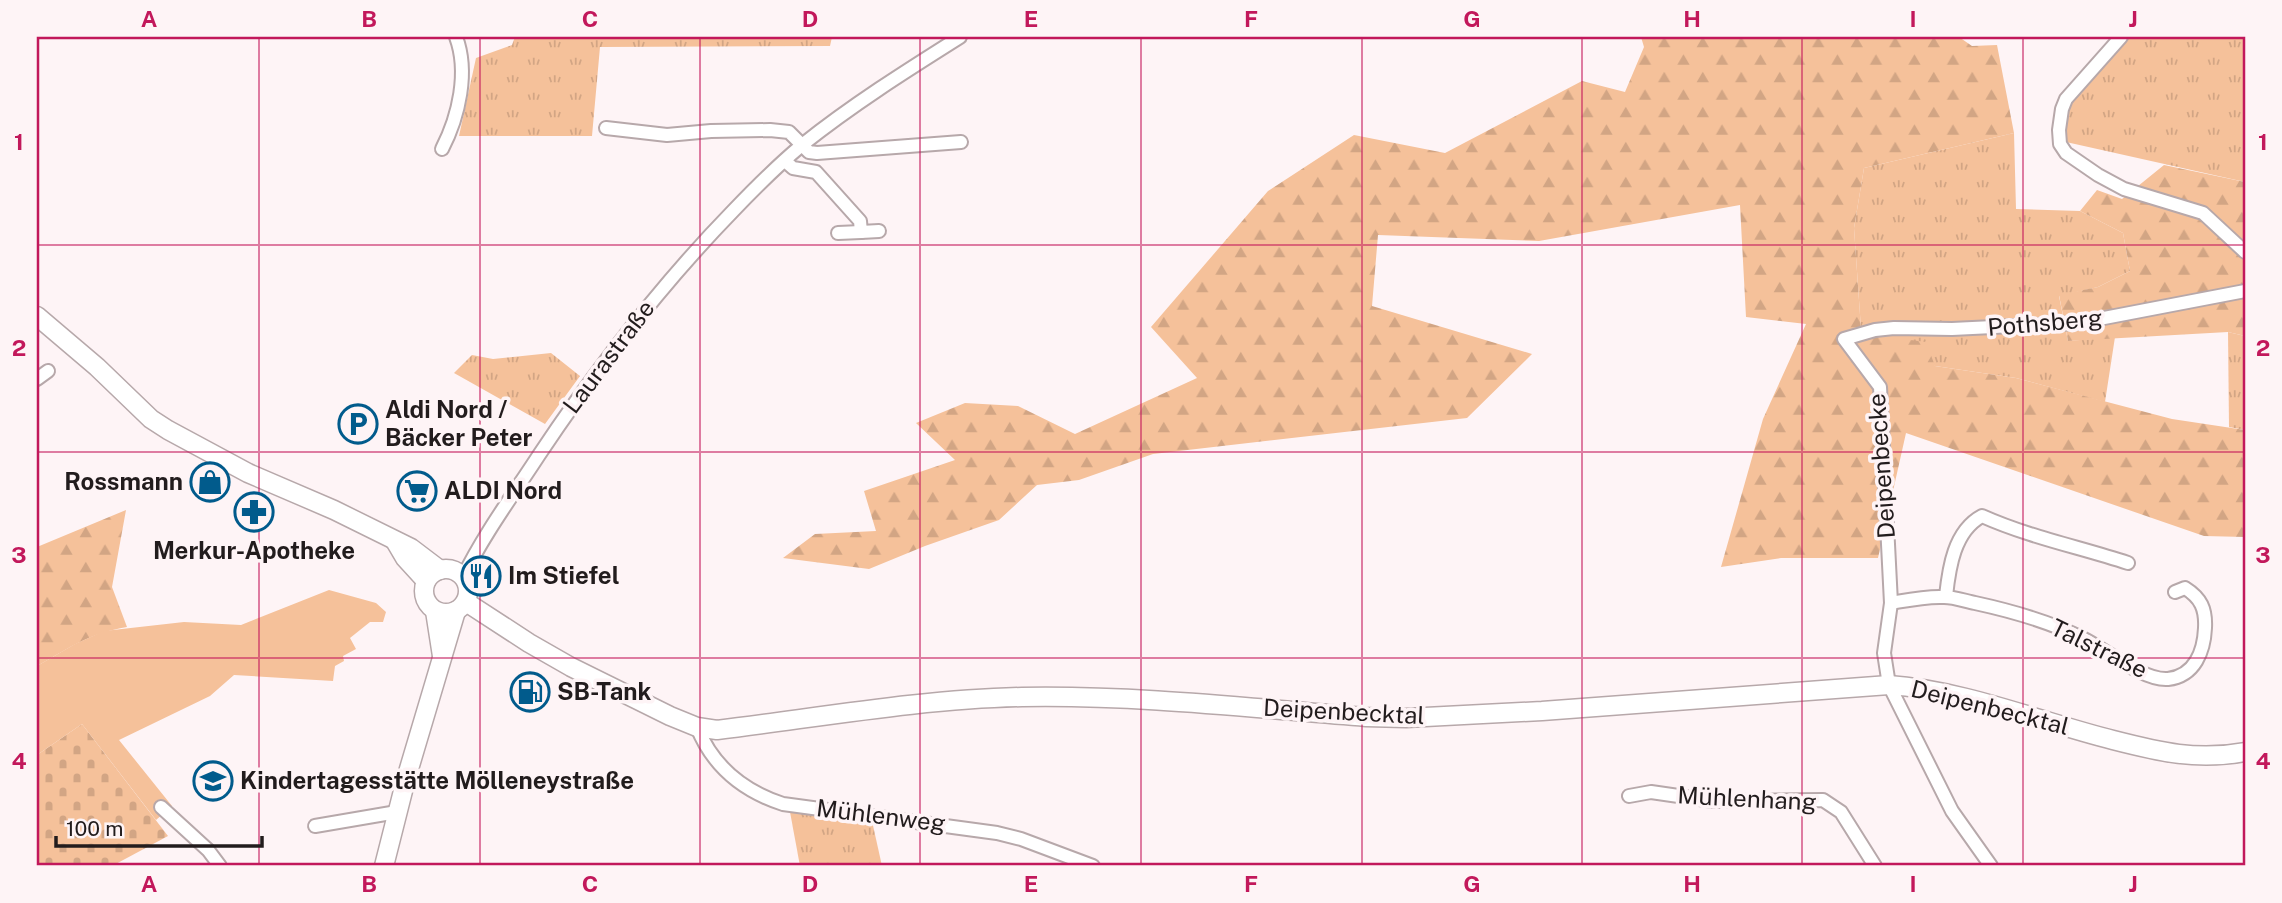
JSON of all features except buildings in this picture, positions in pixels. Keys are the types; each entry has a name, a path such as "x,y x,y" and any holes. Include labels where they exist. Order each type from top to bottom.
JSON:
{"main road":[{"path":"37,316 151,419 167,430 248,473 334,510 411,548 433,575"},
{"path":"384,866 442,656 468,593 467,584 456,571 433,575 424,589 425,598 435,611 442,656"},
{"path":"435,611 446,614 461,606"},
{"name":"Deipenbecktal","path":"461,606 571,667 670,716 697,727 716,730 926,705 1020,697 1118,698 1406,718 1542,711 1889,685 1917,687 1958,697 2156,751 2194,757 2245,752"}],"street":[{"path":"442,149 452,130 461,79 463,55 456,37"},
{"name":"Laurastraße","path":"463,577 501,512 585,386 664,284 716,228 802,145 881,87 960,37"},
{"path":"2121,37 2067,99 2062,109 2060,144 2066,153 2114,184 2203,213 2245,252"},
{"path":"606,128 667,135 711,131 789,132 809,152 817,153 961,142"},
{"path":"785,161 793,168 816,172 860,221 861,232"},
{"path":"838,233 879,231"},
{"name":"Pothsberg","path":"1844,339 1875,330 1894,328 1952,330 2078,323 2245,291"},
{"name":"Deipenbecke","path":"1844,339 1880,387 1891,603"},
{"path":"37,379 48,371"},
{"path":"1946,597 1951,562 1959,540 1972,522 1982,516 2042,540 2086,549 2127,563"},
{"name":"Talstraße","path":"1891,603 1920,597 1946,597 2009,611 2056,625 2140,671 2166,679 2180,677 2189,671 2201,654 2205,638 2204,607 2196,595 2185,588 2175,592"},
{"path":"1891,603 1884,653 1889,685 1952,811 1991,866"},
{"name":"Mühlenweg","path":"697,727 705,747 731,775 762,797 783,804 997,833 1021,839 1093,866"},
{"name":"Mühlenhang","path":"1629,796 1651,792 1713,801 1823,800 1841,812 1875,866"},
{"path":"161,807 208,850 220,866"},
{"path":"315,826 397,812"}],"green space":[{"path":"515,37 832,37 830,46 600,47 592,136 459,136 476,58 512,45"},
{"path":"1641,37 1959,37 1972,46 1997,45 2014,133 1864,168 1854,228 1861,329 1865,334 1926,342 1935,366 2016,378 2172,419 2245,430 2245,537 2204,536 1906,433 1878,558 1781,558 1721,567 1763,419 1806,324 1746,317 1740,205 1539,241 1378,235 1372,306 1532,354 1467,418 1153,454 1079,480 1037,485 999,520 869,569 783,558 815,534 876,531 864,491 955,460 916,423 965,403 1018,406 1075,434 1197,378 1151,327 1268,191 1354,135 1445,153 1582,81 1625,92 1644,47"},
{"path":"2117,37 2245,37 2245,182 2066,142 2067,110"},
{"path":"2014,133 2016,209 2080,211 2123,233 2130,271 2098,287 2059,296 2068,341 2115,337 2105,402 2016,378 1935,366 1865,334 1861,329 1854,228 1864,168"},
{"path":"2164,165 2245,182 2245,336 2228,332 2068,341 2059,295 2098,287 2130,271 2123,233 2080,211 2097,190 2122,199"},
{"path":"2228,332 2245,336 2245,430 2229,427"},
{"path":"551,353 580,376 545,424 454,373 472,355 493,359"},
{"path":"126,510 112,587 127,627 91,637 37,666 37,547"},
{"path":"329,590 376,603 386,612 383,622 370,622 350,638 356,649 343,656 344,661 335,666 333,681 234,675 210,696 119,740 172,806 156,820 82,724 37,755 37,666 75,644 104,631 184,622 241,625"},
{"path":"82,724 168,836 112,866 37,866 37,755"},
{"path":"790,812 872,821 882,866 800,866"}],"place":[{"name":"Aldi Nord / Bäcker Peter","path":"358,424"},
{"name":"Rossmann","path":"210,482"},
{"name":"ALDI Nord","path":"417,491"},
{"name":"Merkur-Apotheke","path":"254,512"},
{"name":"Im Stiefel","path":"481,576"},
{"name":"SB-Tank","path":"530,692"},
{"name":"Kindertagesstätte Mölleneystraße","path":"213,781"}]}
